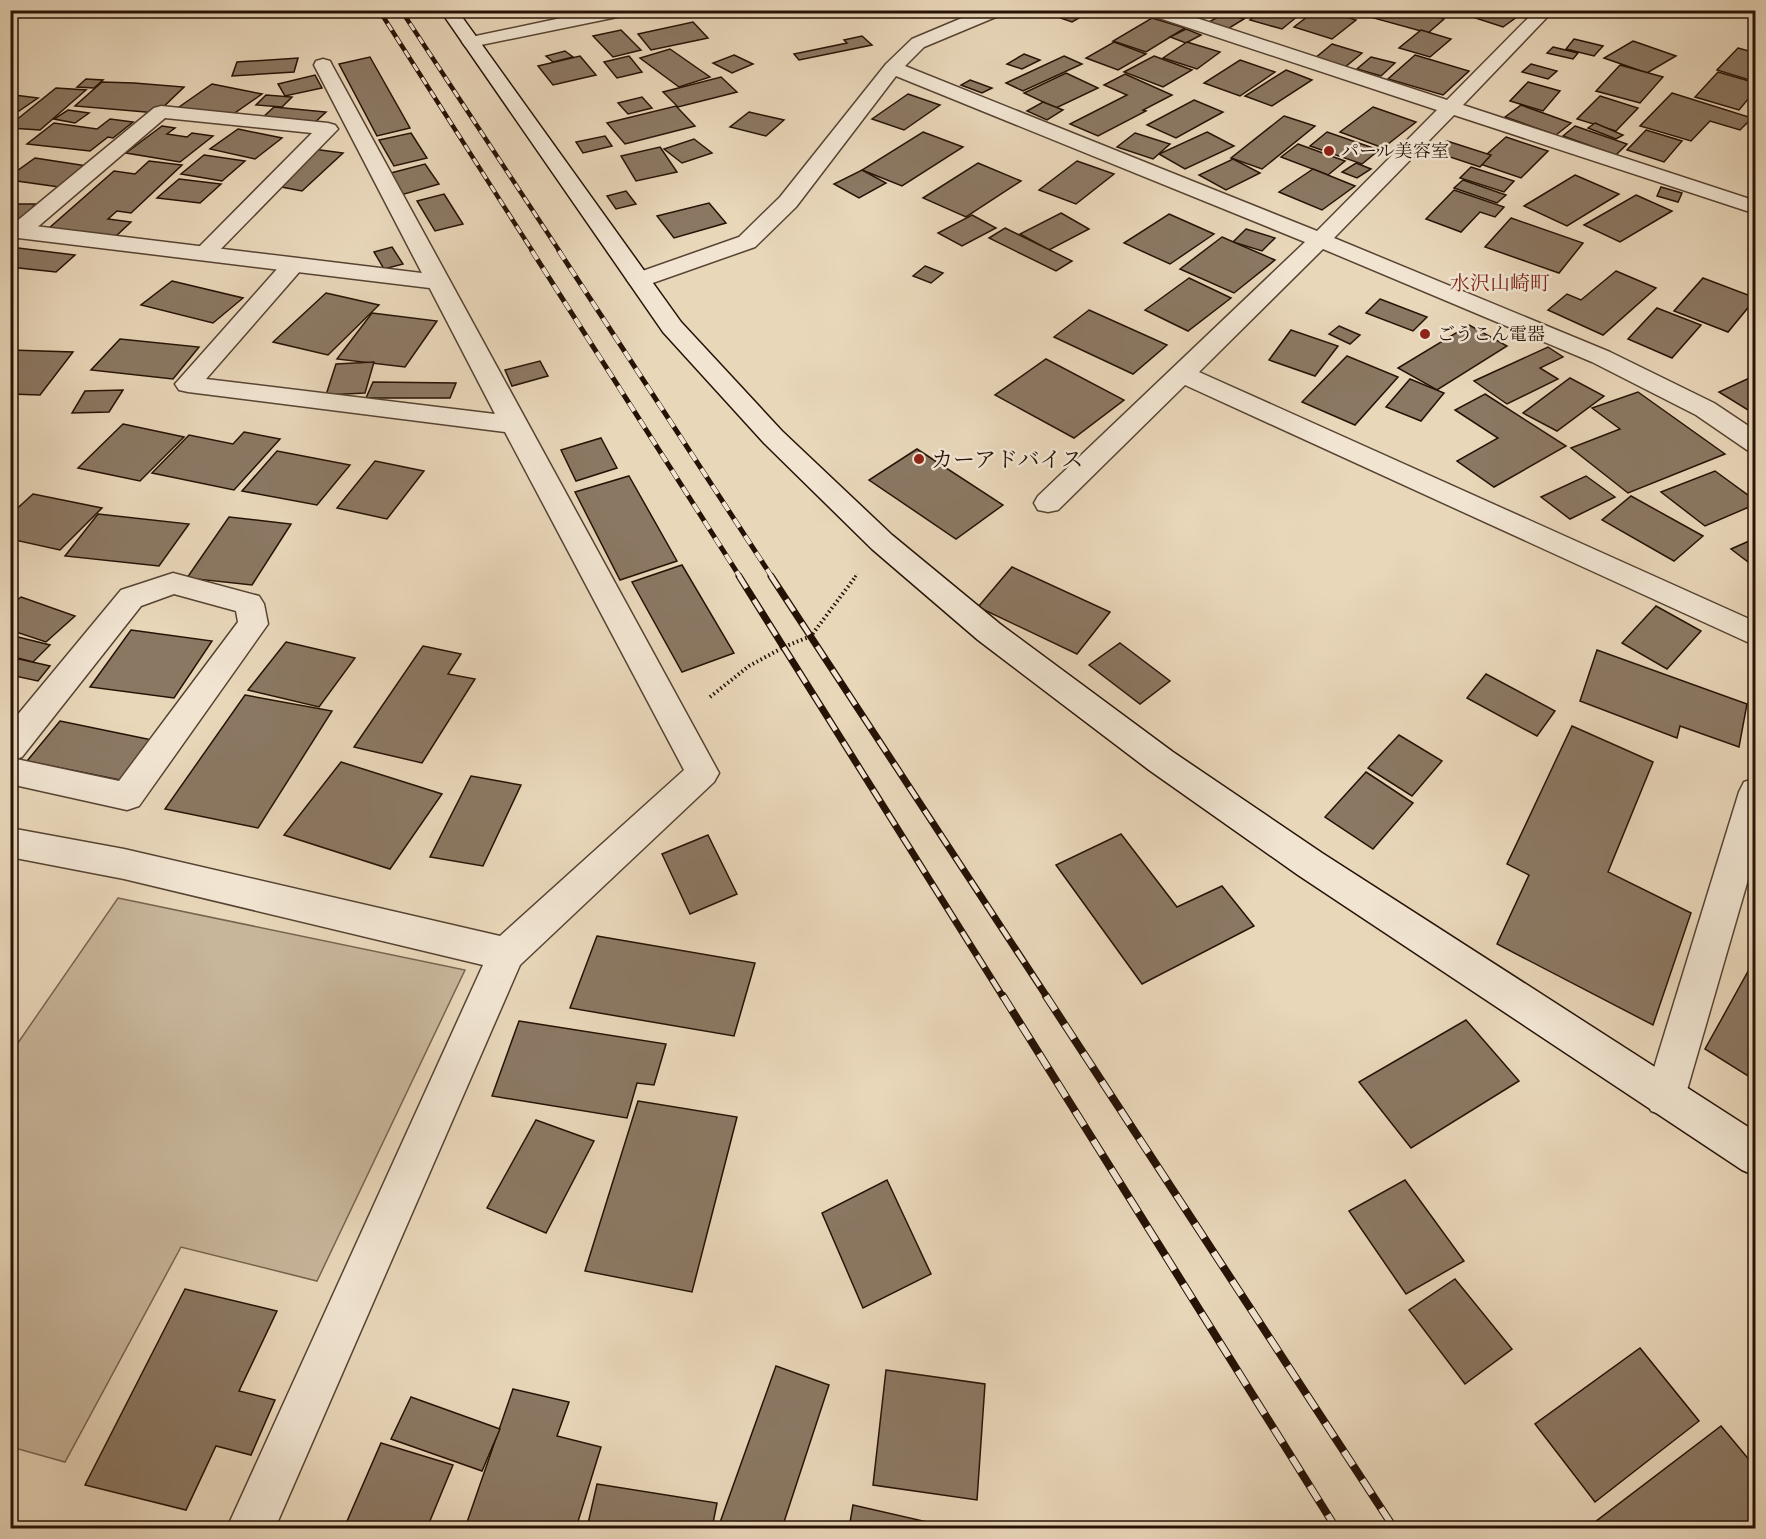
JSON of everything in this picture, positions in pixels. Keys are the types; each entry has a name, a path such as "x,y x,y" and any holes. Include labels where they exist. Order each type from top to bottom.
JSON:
{"street":[{"path":"448,10 672,327 765,428 882,542 989,632 1161,761 1310,864 1755,1156"},
{"path":"471,42 627,10"},
{"path":"639,280 747,242 788,202 893,68 918,43 972,14 997,10"},
{"path":"1153,10 1755,208"},
{"path":"1048,503 1320,240 1449,106 1546,10"},
{"path":"251,1528 506,954 702,773 354,128 323,65"},
{"path":"893,68 1320,240 1601,357 1705,409 1755,444"},
{"path":"15,230 161,112 328,129 354,128"},
{"path":"204,253 328,129"},
{"path":"15,230 438,282"},
{"path":"293,265 188,384 514,425"},
{"path":"1183,374 1755,634"},
{"path":"10,748 131,598 173,583 249,604 253,624 127,796 10,771"},
{"path":"1665,1097 1755,792"},
{"path":"10,842 124,864 506,954"}],"path":[{"path":"676,724 749,666 784,647 811,636 882,542"}],"shaded area":[{"path":"118,898 465,970 317,1281 181,1247 65,1462 11,1447 11,1053"}],"building":[{"path":"1045,10 1093,10 1072,22 1043,12"},
{"path":"1222,10 1257,10 1245,18"},
{"path":"1262,10 1305,10 1282,29 1250,20"},
{"path":"1316,10 1324,10 1356,20 1332,39 1294,27"},
{"path":"1378,10 1414,10 1444,19 1428,33 1370,17"},
{"path":"1451,10 1509,10 1521,14 1503,27"},
{"path":"1225,13 1244,19 1226,30 1207,23"},
{"path":"1152,18 1185,28 1146,52 1113,41"},
{"path":"693,22 708,38 651,50 638,34"},
{"path":"1186,29 1201,35 1186,43 1170,37"},
{"path":"621,30 641,50 613,57 593,36"},
{"path":"1421,30 1451,39 1430,57 1399,48"},
{"path":"862,36 872,45 799,60 794,54 847,43 844,40"},
{"path":"1574,39 1603,46 1594,56 1566,49"},
{"path":"1633,41 1676,56 1647,73 1604,58"},
{"path":"1114,42 1146,54 1118,70 1086,58"},
{"path":"1187,42 1220,52 1197,69 1163,58"},
{"path":"1332,44 1362,53 1344,68 1314,59"},
{"path":"1553,47 1578,53 1573,59 1547,53"},
{"path":"1738,48 1756,53 1756,82 1717,70"},
{"path":"670,49 710,77 679,87 640,58"},
{"path":"565,51 573,57 553,62 546,56"},
{"path":"1024,54 1040,60 1022,69 1007,64"},
{"path":"734,55 753,64 732,73 713,63"},
{"path":"1415,55 1469,71 1443,95 1388,79"},
{"path":"580,56 596,75 553,85 538,66"},
{"path":"629,56 642,72 617,78 604,62"},
{"path":"1064,56 1082,64 1023,91 1006,83"},
{"path":"1154,56 1192,70 1163,87 1124,72"},
{"path":"370,57 410,128 377,136 339,64"},
{"path":"1371,57 1395,63 1381,76 1357,69"},
{"path":"298,58 294,72 232,76 237,62"},
{"path":"1240,60 1275,72 1240,96 1204,83"},
{"path":"1531,64 1557,71 1548,79 1522,72"},
{"path":"1620,65 1663,77 1640,103 1596,91"},
{"path":"1286,70 1312,80 1272,106 1245,96"},
{"path":"1718,72 1756,83 1756,99 1749,98 1739,110 1695,97"},
{"path":"1066,73 1098,88 1056,108 1024,93"},
{"path":"1125,74 1172,95 1098,136 1070,124 1127,95 1104,85"},
{"path":"315,75 322,88 285,96 278,84"},
{"path":"721,77 737,92 678,107 663,92"},
{"path":"86,79 103,80 94,88 77,87"},
{"path":"970,80 992,88 982,93 961,85"},
{"path":"102,82 184,87 157,113 75,106"},
{"path":"1528,82 1560,91 1543,111 1510,101"},
{"path":"212,84 262,94 229,117 179,107"},
{"path":"56,88 86,90 40,130 10,128 10,125"},
{"path":"1672,93 1752,118 1740,130 1710,121 1691,141 1640,126"},
{"path":"908,94 940,105 904,130 872,119"},
{"path":"14,95 38,98 10,117 10,97"},
{"path":"266,95 292,97 282,107 256,105"},
{"path":"1600,96 1638,108 1616,131 1577,119"},
{"path":"642,97 652,108 628,114 618,103"},
{"path":"1194,100 1223,112 1176,138 1147,125"},
{"path":"1043,102 1063,110 1047,120 1027,111"},
{"path":"1521,105 1571,123 1556,135 1505,117"},
{"path":"676,106 695,126 625,144 607,123"},
{"path":"274,107 326,112 312,125 260,120"},
{"path":"1373,107 1416,122 1383,148 1340,132"},
{"path":"68,110 89,113 75,123 54,119"},
{"path":"749,112 784,120 766,136 730,127"},
{"path":"1284,116 1315,126 1262,169 1231,158"},
{"path":"110,119 133,122 113,138 108,137 90,151 27,144 54,123 97,129"},
{"path":"1595,123 1623,135 1616,139 1588,128"},
{"path":"162,126 175,128 167,134 187,137 192,133 213,136 180,162 126,153"},
{"path":"1575,126 1627,144 1616,155 1563,136"},
{"path":"238,129 282,138 255,159 210,149"},
{"path":"1646,130 1682,141 1664,162 1627,150"},
{"path":"923,132 963,147 902,186 862,170"},
{"path":"1207,132 1234,146 1185,169 1159,154"},
{"path":"1327,132 1379,150 1362,164 1310,146"},
{"path":"411,133 427,158 394,166 379,140"},
{"path":"1135,133 1170,144 1153,159 1117,147"},
{"path":"605,136 612,146 583,153 576,142"},
{"path":"1506,137 1548,151 1521,178 1477,163"},
{"path":"694,139 712,153 682,163 664,149"},
{"path":"1447,141 1491,155 1480,167 1435,152"},
{"path":"1298,144 1345,161 1328,175 1281,157"},
{"path":"660,147 677,172 636,181 621,156"},
{"path":"313,149 343,153 302,191 271,185"},
{"path":"204,155 245,161 222,181 181,174"},
{"path":"35,158 87,166 59,187 10,180 10,176"},
{"path":"1233,159 1260,173 1226,190 1199,175"},
{"path":"149,161 182,165 131,213 117,211 108,219 131,222 115,237 48,229 114,171 135,174"},
{"path":"1077,161 1114,174 1076,204 1039,190"},
{"path":"978,163 1021,181 966,217 923,198"},
{"path":"1356,163 1371,169 1357,178 1342,172"},
{"path":"425,164 439,184 401,195 387,174"},
{"path":"1471,167 1514,181 1504,192 1460,178"},
{"path":"1313,169 1355,186 1322,210 1279,192"},
{"path":"862,170 886,183 859,198 834,184"},
{"path":"1575,175 1619,194 1567,226 1524,206"},
{"path":"179,179 221,184 200,203 157,198"},
{"path":"1463,180 1506,195 1497,203 1454,188"},
{"path":"1661,187 1682,193 1678,202 1657,196"},
{"path":"1454,190 1504,207 1495,217 1480,212 1461,232 1426,219"},
{"path":"626,191 636,204 616,209 607,196"},
{"path":"444,194 463,224 435,231 417,201"},
{"path":"1636,195 1672,211 1620,242 1584,225"},
{"path":"709,203 726,223 674,238 657,216"},
{"path":"16,204 35,204 23,220 10,220 10,210"},
{"path":"1061,213 1089,229 1049,250 1020,234"},
{"path":"1169,214 1214,234 1170,264 1124,243"},
{"path":"972,215 996,228 962,246 938,233"},
{"path":"1511,218 1583,243 1559,273 1485,247"},
{"path":"1005,228 1072,261 1056,271 989,238"},
{"path":"1246,229 1275,238 1262,251 1233,242"},
{"path":"1222,237 1275,260 1234,293 1180,269"},
{"path":"10,247 75,255 56,272 10,267"},
{"path":"392,247 403,264 384,269 374,252"},
{"path":"925,266 943,273 931,283 913,276"},
{"path":"1616,271 1656,288 1603,335 1548,310 1567,294 1581,300"},
{"path":"1189,278 1231,298 1188,331 1145,310"},
{"path":"1703,278 1756,298 1728,332 1674,311"},
{"path":"172,281 243,298 213,323 141,305"},
{"path":"326,293 379,305 328,355 273,342"},
{"path":"1380,299 1427,317 1413,331 1366,313"},
{"path":"1657,308 1701,325 1672,358 1628,339"},
{"path":"1089,310 1167,345 1133,374 1054,337"},
{"path":"372,313 437,321 405,367 337,359"},
{"path":"1469,325 1507,346 1437,390 1398,368"},
{"path":"1339,326 1360,335 1350,344 1329,334"},
{"path":"1291,330 1338,346 1315,376 1269,360"},
{"path":"120,339 199,347 173,379 91,370"},
{"path":"1548,347 1563,357 1540,368 1558,379 1507,404 1474,381"},
{"path":"10,350 73,352 40,395 10,394"},
{"path":"1347,356 1398,377 1355,425 1302,402"},
{"path":"1046,359 1124,400 1074,438 995,395"},
{"path":"540,361 548,376 512,386 505,370"},
{"path":"374,362 365,393 326,395 336,364"},
{"path":"1756,375 1756,415 1719,392"},
{"path":"1570,378 1604,396 1557,431 1523,413"},
{"path":"1410,379 1444,393 1421,421 1386,407"},
{"path":"373,382 456,383 450,398 366,398"},
{"path":"123,390 109,412 72,413 85,391"},
{"path":"1638,392 1725,454 1628,493 1571,448 1620,429 1592,408"},
{"path":"1485,394 1566,446 1494,487 1457,461 1498,438 1455,410"},
{"path":"123,424 184,437 140,481 78,468"},
{"path":"244,432 280,439 234,490 152,473 189,435 233,444"},
{"path":"601,438 617,468 576,481 561,450"},
{"path":"917,449 1003,505 956,539 869,480"},
{"path":"277,451 350,465 317,505 242,491"},
{"path":"375,461 424,471 387,519 337,508"},
{"path":"1715,471 1756,501 1756,504 1705,526 1661,492"},
{"path":"629,476 677,561 620,580 575,492"},
{"path":"1586,476 1615,497 1570,519 1541,497"},
{"path":"33,494 102,508 60,550 10,539 10,515"},
{"path":"1631,496 1703,536 1674,561 1602,520"},
{"path":"98,514 189,524 159,566 65,556"},
{"path":"229,517 291,524 252,585 187,578"},
{"path":"1756,538 1756,568 1731,549"},
{"path":"682,565 734,653 682,672 632,582"},
{"path":"1012,567 1110,612 1077,654 978,607"},
{"path":"21,597 75,616 46,642 10,630 10,606"},
{"path":"1656,606 1701,631 1667,669 1622,643"},
{"path":"131,630 212,641 174,698 90,687"},
{"path":"10,635 50,645 33,662 10,656"},
{"path":"286,642 355,658 319,707 248,690"},
{"path":"1120,643 1170,681 1140,704 1089,665"},
{"path":"423,646 461,654 448,674 475,679 422,763 354,747"},
{"path":"1597,650 1747,704 1739,747 1680,726 1677,738 1580,701"},
{"path":"19,659 50,666 38,681 10,675 10,669"},
{"path":"1486,674 1555,711 1537,736 1467,698"},
{"path":"245,695 332,711 258,828 165,809"},
{"path":"60,721 152,740 120,780 27,761"},
{"path":"1572,726 1653,762 1608,872 1691,913 1653,1025 1497,944 1529,875 1507,864"},
{"path":"1399,735 1442,761 1412,796 1368,768"},
{"path":"341,762 442,794 390,869 284,835"},
{"path":"1366,772 1413,803 1373,849 1325,817"},
{"path":"471,776 521,785 483,866 430,857"},
{"path":"1121,834 1177,907 1222,886 1254,926 1142,984 1056,865"},
{"path":"708,835 737,894 690,914 662,854"},
{"path":"597,936 755,963 734,1036 570,1008"},
{"path":"1756,957 1756,1081 1705,1049"},
{"path":"1466,1020 1519,1081 1411,1148 1359,1082"},
{"path":"519,1021 666,1044 654,1085 637,1083 627,1118 492,1096"},
{"path":"638,1101 737,1117 692,1292 585,1271"},
{"path":"536,1120 594,1141 546,1233 487,1208"},
{"path":"887,1180 931,1274 863,1308 822,1213"},
{"path":"1405,1180 1464,1261 1406,1294 1349,1211"},
{"path":"1455,1279 1512,1349 1465,1384 1409,1310"},
{"path":"185,1289 277,1311 239,1391 275,1400 251,1455 216,1446 186,1510 85,1485"},
{"path":"1640,1348 1699,1421 1595,1502 1535,1424"},
{"path":"776,1366 829,1385 782,1528 718,1528"},
{"path":"886,1370 985,1384 977,1500 873,1485"},
{"path":"513,1389 569,1402 557,1436 601,1447 576,1528 465,1528"},
{"path":"411,1397 500,1429 482,1471 391,1439"},
{"path":"1721,1426 1756,1468 1756,1528 1587,1528"},
{"path":"381,1443 453,1465 427,1528 344,1528"},
{"path":"597,1484 717,1503 712,1528 587,1528"},
{"path":"853,1505 945,1526 945,1528 849,1528"}],"railway":[{"path":"379,10 533,252"},
{"path":"401,10 560,252"},
{"path":"532,251 740,577"},
{"path":"559,251 772,577"},
{"path":"739,576 1003,997"},
{"path":"771,576 1047,997"},
{"path":"1003,996 1336,1528"},
{"path":"1046,996 1394,1528"}],"place":[{"name":"パール美容室","path":"1329,151"},
{"name":"ごうこん電器","path":"1425,334"},
{"name":"カーアドバイス","path":"919,459"}],"district":[{"name":"水沢山崎町","path":"1500,283"}]}
